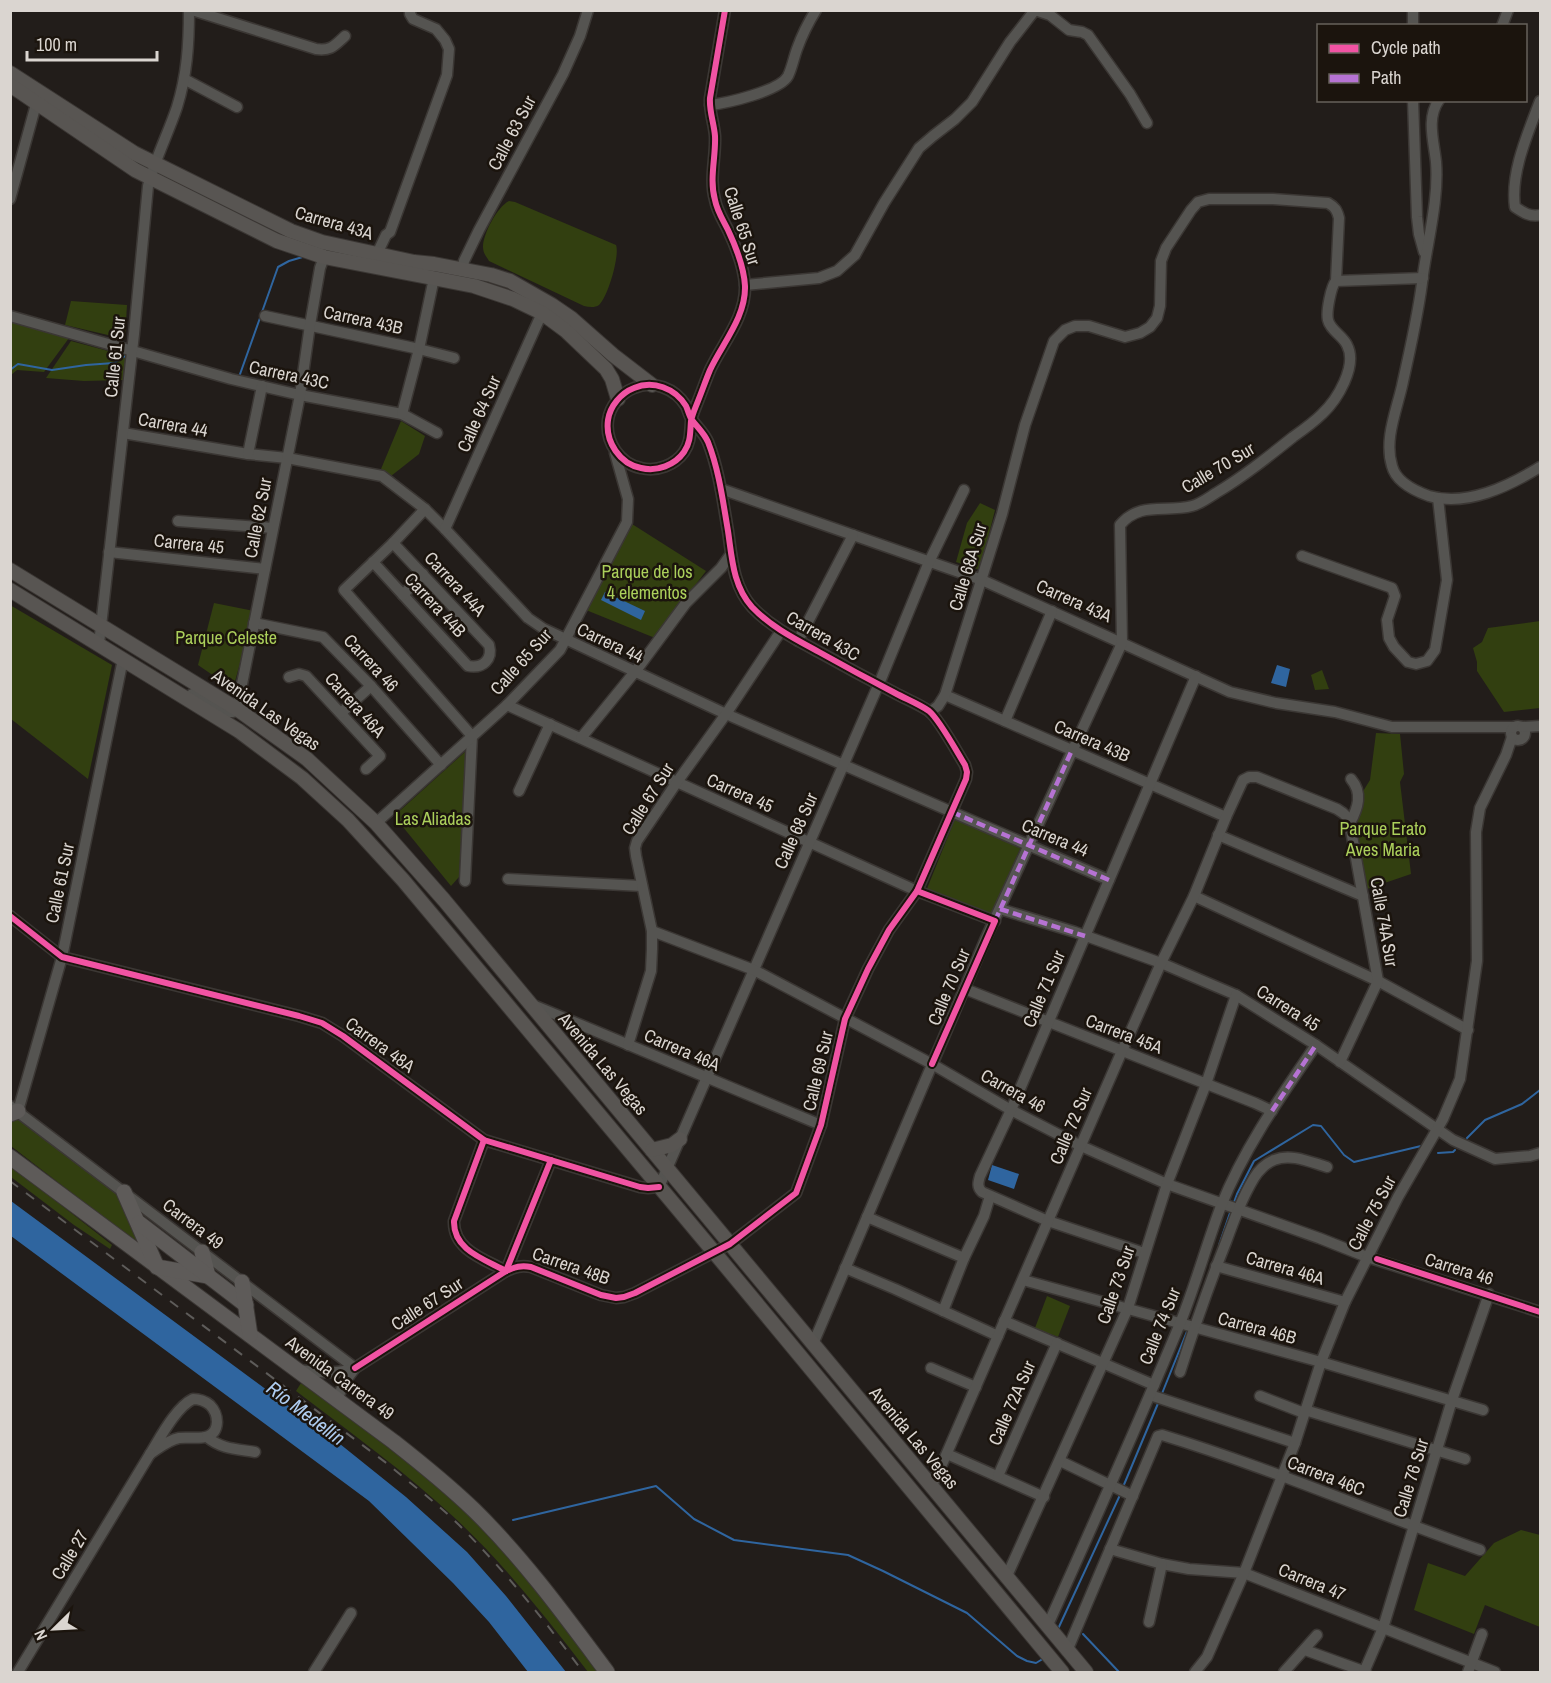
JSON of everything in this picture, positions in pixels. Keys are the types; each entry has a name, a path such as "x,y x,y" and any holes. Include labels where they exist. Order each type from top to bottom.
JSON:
{"highway":[{"name":"Avenida Carrera 49","path":"10,1157 424,1466 474,1510 504,1541 608,1672"},
{"path":"124,1192 157,1267 208,1276"},
{"path":"137,1222 246,1305"},
{"path":"202,1252 208,1276"},
{"path":"242,1282 250,1335"}],"main road":[{"name":"Carrera 43A","path":"10,73 134,153 291,231 322,242 414,262 463,269 510,281 552,304 652,385"},
{"name":"Carrera 43A","path":"10,85 135,170 277,241 322,256 474,285 513,299 542,314 565,330 606,369 612,379 618,399"},
{"name":"Avenida Las Vegas","path":"10,570 237,709 307,759 376,823 408,857 531,1004 1086,1672"},
{"name":"Avenida Las Vegas","path":"10,590 232,726 308,783 348,820 403,880 1062,1672"},
{"path":"652,1150 672,1145 680,1139"}],"street":[{"path":"190,10 316,49 327,50 345,36"},
{"name":"Calle 61 Sur","path":"99,644 133,351 147,190 177,107 184,80 189,49 190,10"},
{"path":"382,255 391,238 390,232 447,75 449,61 449,49 445,40 436,29 413,19 410,10"},
{"name":"Calle 63 Sur","path":"463,269 464,261 479,230 563,74 580,36 588,10"},
{"name":"Calle 65 Sur","path":"691,419 710,370 731,332 741,307 745,285 737,250 715,200 712,180 715,133 710,105 725,10"},
{"path":"710,105 747,97 784,81 808,22 816,10"},
{"path":"1035,10 1050,15 1069,30 1088,35 1130,94 1147,123"},
{"name":"Calle 65 Sur","path":"745,285 819,278 837,271 849,260 862,244 884,203 919,148 972,102 1010,42 1035,10"},
{"path":"184,80 237,107"},
{"path":"1413,102 1418,226 1425,256"},
{"path":"1438,102 1432,114 1436,165 1435,194 1412,340 1388,446 1392,469 1406,486 1423,494 1438,498 1457,498 1488,492 1524,477 1540,467"},
{"path":"1540,102 1527,134 1514,186 1515,207 1533,217 1540,215"},
{"path":"10,199 38,103"},
{"path":"1416,194 1435,194"},
{"name":"Calle 68A Sur","path":"930,712 938,706 945,695 1002,514 1025,425 1054,341 1065,330 1075,326 1089,326 1125,337 1140,333 1150,327 1157,318 1160,306 1161,261 1166,248 1198,202 1209,199 1273,199 1328,203 1334,206 1339,218 1336,281"},
{"name":"Calle 62 Sur","path":"237,709 300,395 322,256"},
{"path":"402,414 434,278"},
{"path":"1336,281 1423,278"},
{"name":"Calle 70 Sur","path":"813,1344 964,989 1122,643 1120,525 1135,512 1195,506 1230,485 1323,414 1344,384 1350,356 1348,346 1328,320 1332,285 1336,281"},
{"name":"Calle 64 Sur","path":"445,529 542,314"},
{"path":"10,316 133,351"},
{"name":"Carrera 43B","path":"265,316 454,358"},
{"name":"Carrera 43C","path":"133,351 300,395 402,414 437,433"},
{"path":"652,385 663,387 681,399 691,419 692,430 686,450 679,458 670,464 650,470 630,464 614,450 609,440 608,418 618,399 633,388 652,385"},
{"path":"248,454 262,386"},
{"path":"691,419 701,429 708,442 720,489"},
{"name":"Carrera 44","path":"123,433 248,454 287,458 382,476 424,509 528,618 544,629 660,685 1109,880"},
{"name":"Calle 65 Sur","path":"376,823 507,705 560,650 627,522 628,499 614,450"},
{"name":"Carrera 43C","path":"720,489 734,573 745,598 753,608 781,631 798,641 930,712 965,765 967,772"},
{"name":"Carrera 43A","path":"720,489 982,580 1230,692 1335,712 1392,727 1496,728 1517,733"},
{"name":"Calle 68 Sur","path":"659,1187 929,562 964,490"},
{"path":"1302,556 1392,588 1395,596 1388,620 1389,638 1408,662 1426,661 1435,651 1447,580 1438,498"},
{"path":"424,509 393,543 344,590 472,736 465,881"},
{"path":"178,521 273,528"},
{"path":"798,641 853,535"},
{"name":"Carrera 44A","path":"393,543 489,645 491,650 487,661 474,667"},
{"name":"Carrera 45","path":"109,552 265,569"},
{"path":"581,738 635,672 686,603 721,568 731,554"},
{"name":"Carrera 44B","path":"373,562 468,666 474,667"},
{"path":"403,595 423,574"},
{"path":"1005,721 1052,611"},
{"name":"Carrera 46","path":"254,623 323,637 372,686 441,765"},
{"name":"Calle 67 Sur","path":"628,1045 651,970 652,931 636,856 637,841 781,631"},
{"name":"Calle 61 Sur","path":"13,1110 62,957 123,659"},
{"name":"Carrera 46A","path":"289,677 299,674 306,676 380,756 366,769"},
{"name":"Calle 71 Sur","path":"990,1196 980,1190 978,1184 980,1176 1011,1110 1196,676"},
{"path":"166,685 184,690 222,711 233,712 237,709"},
{"path":"341,712 372,686"},
{"name":"Carrera 43B","path":"945,695 1226,817"},
{"name":"Carrera 45","path":"507,705 917,891 995,921"},
{"path":"519,791 550,724"},
{"name":"Calle 75 Sur","path":"1195,1672 1207,1658 1244,1573 1295,1443 1321,1362 1345,1302 1398,1197 1452,1101 1460,1079 1477,961 1476,832 1480,808 1517,733 1540,726"},
{"path":"1496,728 1503,737 1506,753"},
{"name":"Calle 69 Sur","path":"616,1298 635,1293 730,1244 796,1193 821,1125 842,1031 850,1021 867,969 889,930 917,891 967,772"},
{"name":"Calle 72 Sur","path":"931,1487 1161,963 1194,896 1243,780 1257,777 1337,809 1348,819"},
{"path":"1348,819 1358,803 1359,793 1357,786 1351,780"},
{"name":"Calle 74A Sur","path":"1340,1062 1378,981 1348,819"},
{"path":"1218,835 1363,896"},
{"path":"508,879 642,886"},
{"path":"1194,896 1378,981 1468,1030"},
{"name":"Carrera 45","path":"1000,909 1161,963 1236,995 1316,1045 1453,1140 1495,1159 1540,1153"},
{"name":"Carrera 48A","path":"10,916 62,957 321,1023 343,1036 484,1140 640,1187 659,1187"},
{"name":"Carrera 46","path":"652,931 754,970 932,1064 1011,1110 1081,1146 1167,1184 1367,1257 1540,1312"},
{"name":"Carrera 45A","path":"964,989 1272,1111"},
{"name":"Calle 73 Sur","path":"1006,1578 1128,1308 1167,1184 1206,1084 1236,995"},
{"name":"Carrera 46A","path":"531,1004 821,1125"},
{"name":"Calle 74 Sur","path":"1049,1629 1114,1487 1153,1392 1216,1266 1246,1154 1316,1045"},
{"name":"Carrera 49","path":"13,1110 355,1368"},
{"name":"Carrera 48B","path":"484,1140 454,1221 456,1236 466,1249 506,1270 521,1266 531,1267 601,1295 616,1298"},
{"name":"Calle 74 Sur","path":"1180,1372 1187,1326 1231,1207 1264,1166 1272,1161 1286,1157 1327,1167"},
{"path":"506,1270 550,1160"},
{"path":"943,1311 984,1216 990,1196 1048,1221 1144,1254"},
{"path":"867,1217 964,1258"},
{"name":"Carrera 46A","path":"1216,1266 1345,1302"},
{"path":"845,1268 998,1336"},
{"name":"Calle 67 Sur","path":"296,1370 328,1373 355,1368 506,1270"},
{"name":"Carrera 46B","path":"1023,1280 1321,1362 1483,1410"},
{"name":"Calle 76 Sur","path":"1365,1672 1383,1628 1452,1400 1489,1294"},
{"path":"1004,1322 1104,1363 1170,1401 1295,1443"},
{"name":"Calle 72A Sur","path":"998,1476 1057,1343"},
{"name":"Calle 67 Sur","path":"337,1400 344,1383 355,1368"},
{"path":"932,1368 976,1387"},
{"path":"1260,1396 1305,1412 1465,1459"},
{"name":"Calle 27","path":"18,1672 150,1454 178,1412 186,1402 192,1399 201,1399 214,1410 217,1420 216,1428 207,1437 179,1438 150,1454"},
{"name":"Carrera 46C","path":"1131,1495 1158,1436 1162,1435 1218,1452 1480,1550"},
{"name":"Calle 27","path":"207,1437 225,1447 255,1452"},
{"path":"947,1454 1044,1497"},
{"path":"1060,1461 1131,1495 1110,1549 1064,1647"},
{"name":"Carrera 47","path":"1110,1549 1162,1564 1216,1572 1244,1573 1383,1628 1469,1668 1495,1672"},
{"path":"1149,1622 1162,1564"},
{"path":"314,1672 351,1613"},
{"path":"1469,1668 1482,1634"},
{"path":"1284,1672 1317,1635"},
{"path":"1305,1650 1365,1672"}],"green space":[{"path":"509,201 616,245 612,276 606,294 599,305 584,306 489,261 483,249 485,235 496,215"},
{"path":"71,301 127,305 125,339 65,325"},
{"path":"10,322 69,338 44,372 17,370 11,375"},
{"path":"71,341 127,356 124,380 84,381 46,378"},
{"path":"401,421 425,436 419,454 391,476 381,469"},
{"path":"980,503 995,510 980,570 956,562 967,523"},
{"name":"Parque de los 4 elementos","path":"632,524 706,571 655,638 586,610"},
{"name":"Parque Celeste","path":"214,603 254,611 233,689 198,665"},
{"path":"10,605 112,665 88,779 11,719"},
{"path":"1540,621 1540,708 1504,712 1477,671 1473,648 1482,642 1488,628"},
{"path":"1322,670 1329,689 1315,690 1311,675"},
{"name":"Parque Erato Aves Maria","path":"1376,733 1400,734 1404,774 1400,782 1411,874 1367,889 1357,827 1362,793 1370,780"},
{"name":"Las Aliadas","path":"466,751 459,877 451,886 394,816"},
{"path":"955,819 1021,847 990,916 926,891"},
{"path":"19,1116 121,1194 143,1248 11,1146 10,1119"},
{"path":"10,1165 112,1245 110,1249 11,1177"},
{"path":"1047,1296 1070,1306 1058,1337 1035,1328"},
{"path":"301,1383 419,1472 477,1523 531,1585 598,1672 588,1672 509,1574 457,1520 399,1470 296,1391"},
{"path":"1521,1530 1540,1535 1540,1627 1485,1605 1474,1634 1414,1610 1428,1563 1465,1576 1494,1543"}],"water":[{"path":"605,592 645,611 641,620 601,600"},
{"path":"1277,665 1290,669 1286,687 1271,683"},
{"path":"992,1165 1019,1174 1014,1189 988,1180"},
{"path":"11,1201 340,1444 406,1497 467,1552 506,1596 566,1672 528,1672 489,1622 453,1583 369,1501 11,1236"}],"waterway":[{"path":"262,312 278,267 306,256"},
{"path":"239,377 260,318"},
{"path":"10,370 18,364 52,370 114,363 127,355"},
{"path":"1467,1138 1485,1120 1522,1104 1540,1090"},
{"path":"1233,1205 1254,1161 1313,1125 1321,1126 1344,1155 1354,1162 1421,1146"},
{"path":"1438,1153 1455,1150"},
{"path":"1219,1245 1231,1210"},
{"path":"1161,1396 1188,1329"},
{"path":"1123,1487 1159,1401"},
{"path":"513,1520 656,1486 694,1519 734,1540 848,1555 967,1613 1017,1656 1036,1663 1043,1658"},
{"path":"1058,1629 1120,1495"},
{"path":"1083,1634 1119,1672"}],"railway":[{"path":"10,1181 389,1465 433,1502 476,1542 508,1578 583,1672"}],"marked path":[{"path":"995,921 1072,750"},
{"path":"952,812 1109,880"},
{"path":"1000,909 1085,936"},
{"path":"1272,1111 1316,1045"}],"cycle path":[{"path":"355,1368 515,1267 531,1267 601,1295 624,1297 730,1244 796,1193 821,1125 845,1019 889,930 917,891 966,779 965,765 943,728 929,711 784,632 752,607 741,590 734,571 720,486 712,453 705,436 694,423 692,420 691,418 686,406 676,394 656,385 629,390 611,410 608,420 609,436 616,451 633,466 647,469 659,468 671,464 680,457 688,444 691,419 692,417 710,370 742,309 745,286 743,272 734,243 717,208 713,192 715,136 710,98 725,10"},
{"path":"917,891 995,921 932,1064"},
{"path":"10,916 62,957 322,1023 484,1140 640,1187 659,1187"},
{"path":"484,1140 454,1221 455,1231 464,1246 471,1252 506,1271"},
{"path":"506,1271 551,1160"},
{"path":"1377,1259 1540,1312"}],"water label":[{"name":"Río Medellín","path":"306,1413"}]}
